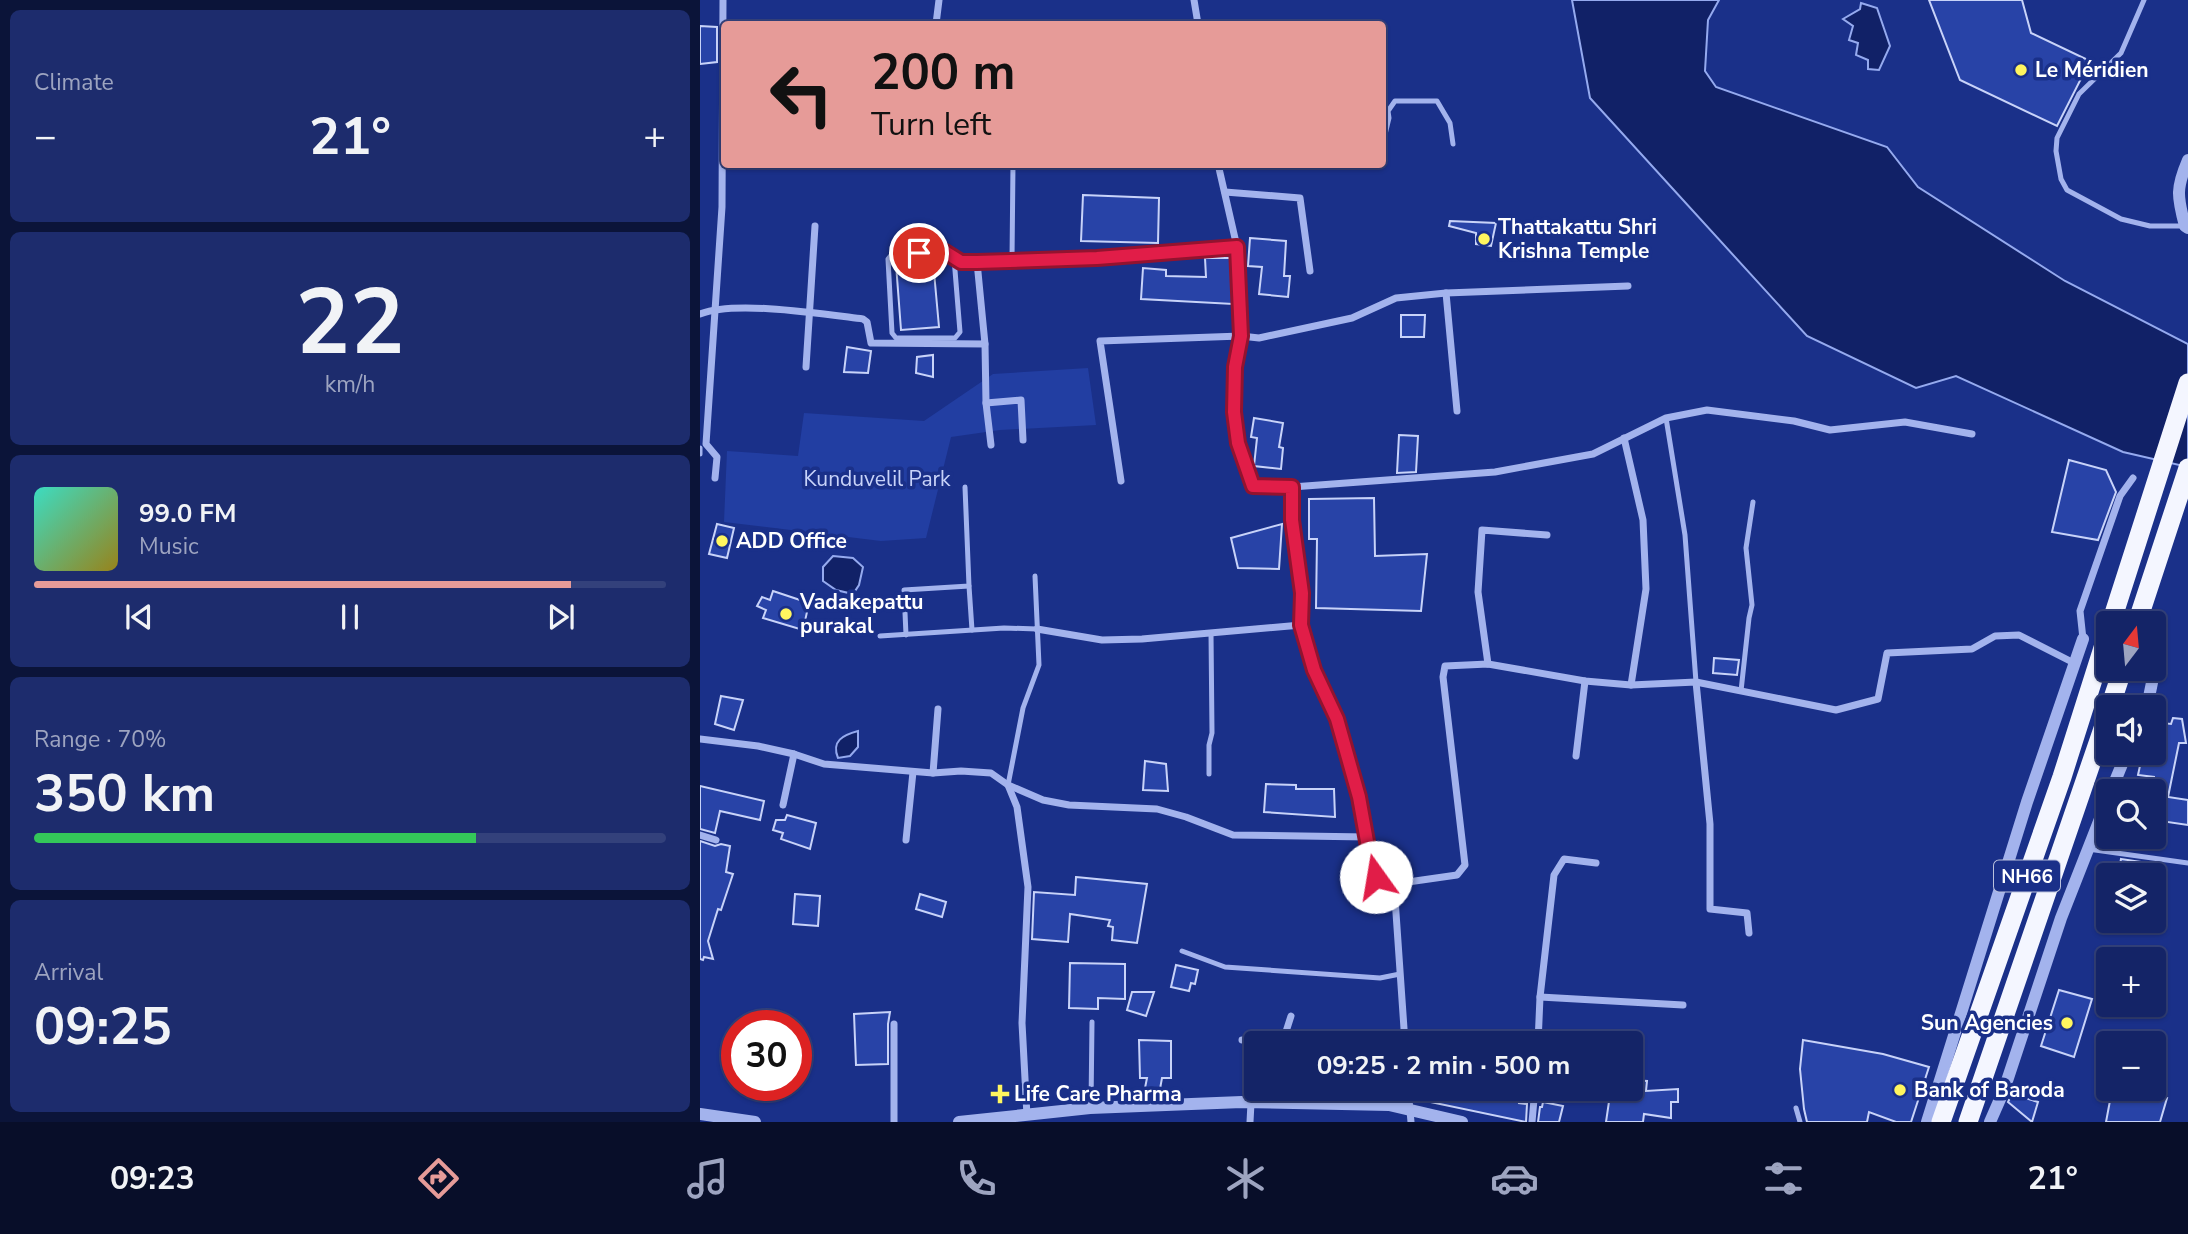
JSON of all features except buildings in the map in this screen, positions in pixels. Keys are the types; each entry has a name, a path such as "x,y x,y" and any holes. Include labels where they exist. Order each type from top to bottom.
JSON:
{"highway":[{"path":"2115,611 2188,383"},
{"path":"2141,611 2188,468"},
{"name":"NH66","path":"1941,1122 2062,777 2096,670"},
{"name":"NH66","path":"1968,1122 2096,747"}],"street":[{"path":"723,0 723,21"},
{"path":"936,21 939,0"},
{"path":"1194,0 1198,21"},
{"path":"2186,227 2177,196 2188,160"},
{"path":"715,478 717,457 706,444 723,168"},
{"path":"1219,168 1237,247 1241,336 1235,367 1234,412 1238,443 1253,486 1292,487 1495,471 1593,454 1667,418 1707,410 1794,421 1830,430 1906,422 1972,434"},
{"path":"1225,192 1300,198 1311,271"},
{"path":"806,367 815,226"},
{"path":"990,445 985,344 977,262 1097,258 1237,247"},
{"path":"1121,481 1100,341 1241,336 1259,338 1352,318 1396,298 1446,293 1629,286"},
{"path":"1446,293 1457,411"},
{"path":"700,314 716,308 810,313 863,319 867,321 871,343 985,344"},
{"path":"986,402 1021,400 1023,440"},
{"path":"1624,438 1643,520 1646,589 1631,685"},
{"path":"1927,1122 2027,802 2076,664 2083,639 2080,611 2120,496 2133,478"},
{"path":"1292,487 1292,520 1302,593 1301,625 1314,670 1337,719 1359,797 1376,877 1394,884 1457,875 1465,865 1443,677 1445,666 1488,664 1585,681 1631,685 1696,682 1836,710 1878,699 1886,653 1972,649 1996,636 2019,635 2076,664"},
{"path":"1488,664 1478,592 1482,530 1547,535"},
{"path":"1037,629 1102,640 1301,625"},
{"path":"1576,756 1585,681"},
{"path":"1696,682 1710,824 1710,909 1747,913 1749,933"},
{"path":"933,773 938,709"},
{"path":"700,739 758,746 824,764 913,772 991,773 1008,785 1043,800 1069,805 1157,809 1233,835 1367,836"},
{"path":"783,805 794,754"},
{"path":"906,840 913,772"},
{"path":"1008,785 1017,807 1028,887 1022,1023 1027,1116"},
{"path":"1990,1122 2004,1090 2061,918 2096,829"},
{"path":"700,835 716,840"},
{"path":"1539,1031 1554,875 1564,859 1596,863"},
{"path":"1394,884 1404,1031"},
{"path":"1540,997 1683,1005"},
{"path":"1288,1031 1291,1016"},
{"path":"894,1024 894,1122"},
{"path":"1532,1122 1534,1101"},
{"path":"959,1122 1090,1108 1251,1102 1389,1105 1410,1116 1462,1122"},
{"path":"1250,1122 1251,1102"},
{"path":"700,1114 755,1122"}],"lane":[{"path":"2144,0 2121,53 2079,94 2057,138 2056,151 2061,179 2067,190 2121,219 2150,226 2186,227"},
{"path":"1386,130 1388,111 1395,101 1437,101 1450,123 1453,144"},
{"path":"1012,260 1013,168"},
{"path":"954,258 960,332 956,338 897,338 892,333 888,259 893,253 945,252 961,262 977,262"},
{"path":"1667,418 1685,535 1696,682"},
{"path":"700,447 700,454"},
{"path":"965,487 972,631"},
{"path":"1741,691 1752,606 1746,548 1753,502"},
{"path":"1008,785 1023,708 1039,665 1035,576"},
{"path":"906,635 904,590 969,586"},
{"path":"880,636 1037,629"},
{"path":"1209,774 1212,721 1211,633"},
{"path":"2088,849 2188,863"},
{"path":"1182,951 1225,967 1380,978 1400,974"},
{"path":"1090,1108 1091,1022"},
{"path":"1796,1108 1800,1122"}],"green space":[{"name":"Kunduvelil Park","path":"1088,368 1096,425 1000,430 951,437 926,538 881,541 724,522 727,451 798,456 804,413 924,421 993,374"}],"shaded area":[{"path":"1572,0 1719,0 1708,20 1705,71 1716,87 1887,147 1918,187 2065,281 2188,344 2188,467 2123,452 1956,376 1916,388 1807,336 1590,98"},
{"path":"1861,3 1877,8 1890,46 1879,70 1868,69 1868,60 1856,55 1858,43 1849,40 1853,26 1843,19 1860,9"},
{"path":"833,556 853,558 863,567 859,585 853,594 836,590 823,581 823,567"},
{"path":"858,731 858,747 850,756 838,758 837,743"}],"place":[{"name":"Le Méridien","path":"2021,70"},
{"name":"Thattakattu Shri Krishna Temple","path":"1484,239"},
{"name":"ADD Office","path":"722,541"},
{"name":"Vadakepattu purakal","path":"786,614"},
{"name":"Sun Agencies","path":"2067,1023"},
{"name":"Bank of Baroda","path":"1900,1090"},
{"name":"Life Care Pharma","path":"1000,1094"}],"route":[{"path":"919,253 945,252 961,262 977,262 1097,258 1237,247 1241,336 1235,367 1234,412 1238,443 1253,486 1292,487 1292,520 1302,593 1301,625 1314,670 1337,719 1359,797 1376,877"}]}
